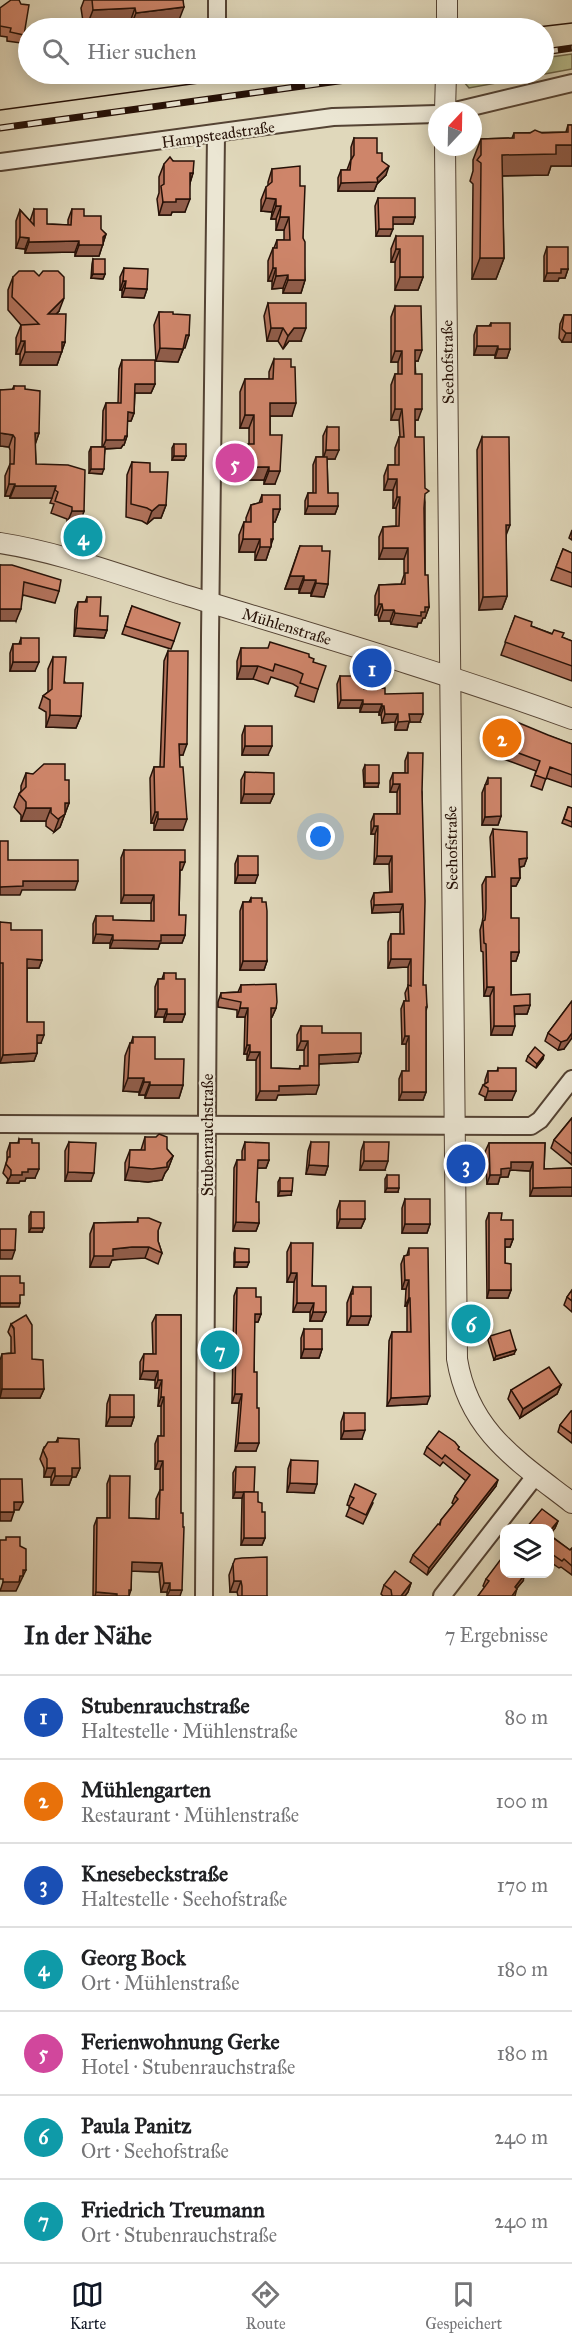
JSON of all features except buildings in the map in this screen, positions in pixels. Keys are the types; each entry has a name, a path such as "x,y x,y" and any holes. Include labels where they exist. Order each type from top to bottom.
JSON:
{"street":[{"path":"217,0 217,18"},
{"path":"447,0 447,18"},
{"path":"482,104 572,83"},
{"path":"445,102 446,84"},
{"name":"Hampsteadstraße","path":"0,162 216,135 333,117 428,114"},
{"name":"Stubenrauchstraße","path":"204,1596 210,603 216,135"},
{"name":"Seehofstraße","path":"445,156 456,1320 459,1372 467,1398 484,1428 510,1455 572,1503"},
{"name":"Mühlenstraße","path":"0,543 54,554 450,676 572,719"},
{"path":"0,1124 534,1125 572,1079"},
{"path":"442,1596 536,1475"}],"green space":[{"path":"572,54 572,69 554,72 554,57"},
{"path":"466,84 491,84 469,88"}],"tram line":[{"path":"554,25 572,23"},
{"path":"0,110 191,84"}],"railway":[{"path":"554,51 572,48"},
{"path":"0,128 317,84"}],"place":[{"name":"Ferienwohnung Gerke","path":"235,463"},
{"name":"Georg Bock","path":"83,537"},
{"name":"Stubenrauchstraße","path":"372,668"},
{"name":"Mühlengarten","path":"502,738"},
{"name":"Knesebeckstraße","path":"466,1164"},
{"name":"Paula Panitz","path":"471,1324"},
{"name":"Friedrich Treumann","path":"220,1350"}]}
